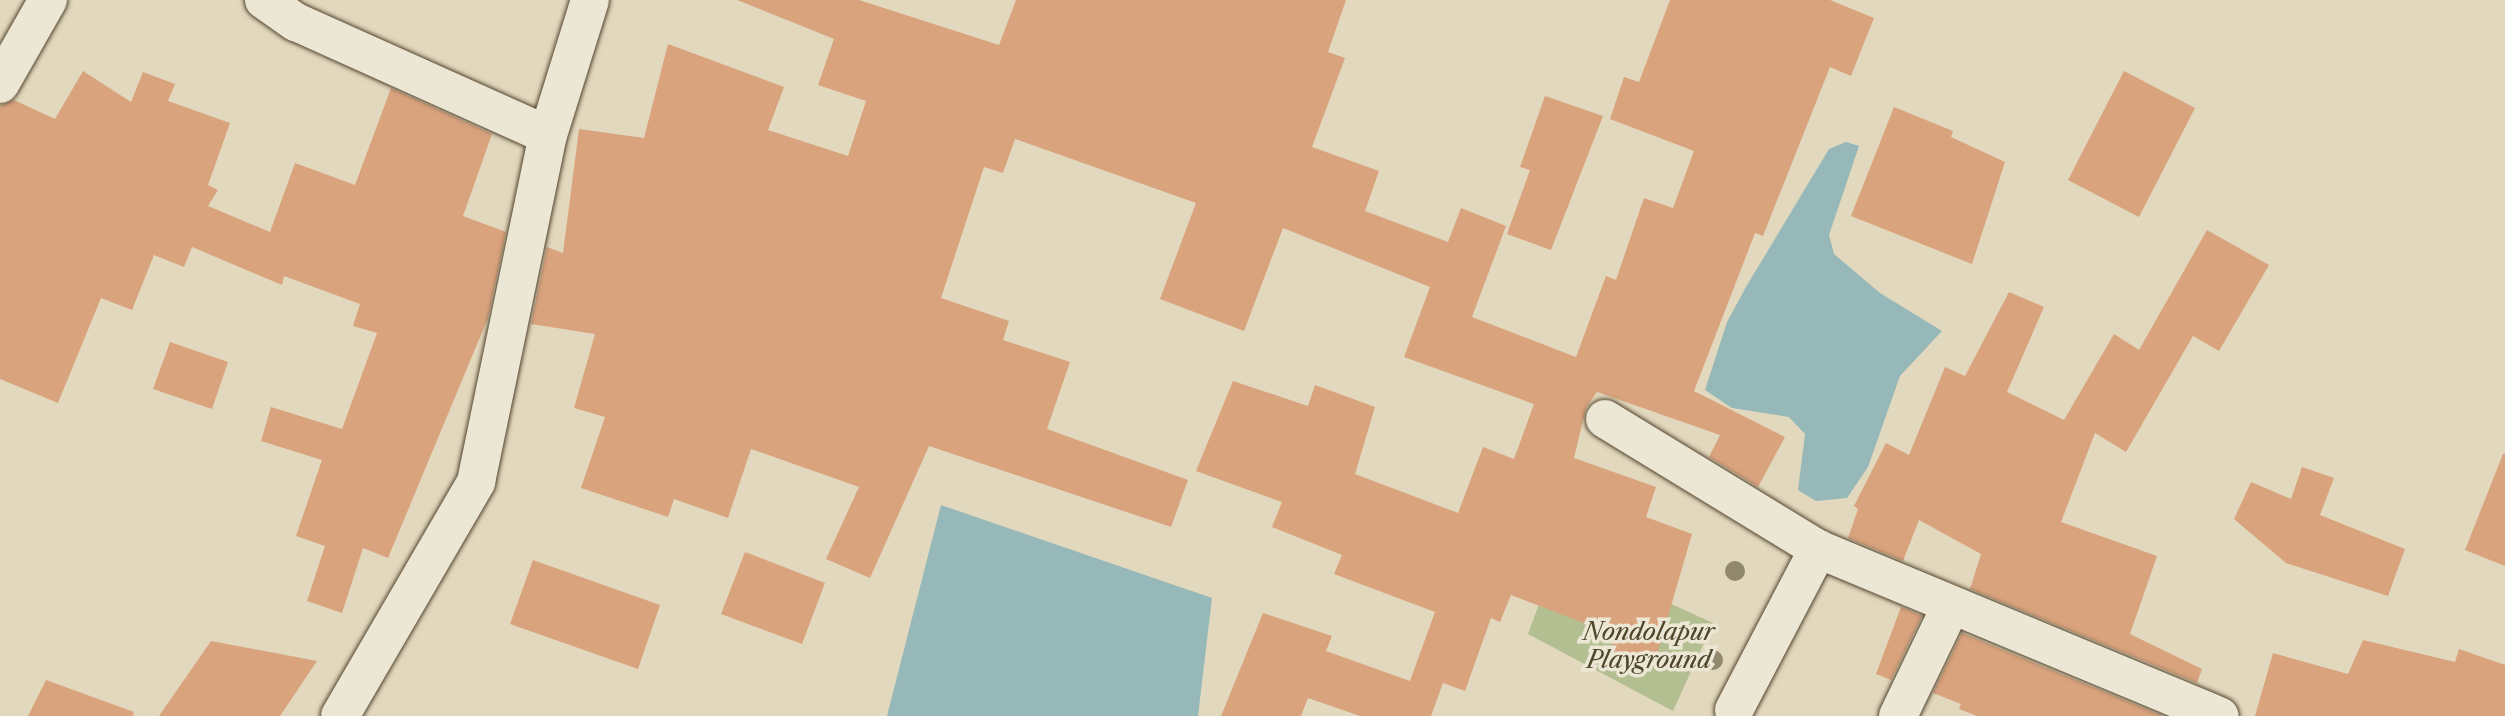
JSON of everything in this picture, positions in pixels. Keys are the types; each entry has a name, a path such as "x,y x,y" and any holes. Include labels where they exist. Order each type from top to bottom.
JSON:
{"street":[{"path":"0,84 48,0"},
{"path":"264,0 296,22 548,135"},
{"path":"340,716 475,482 548,135 590,0"},
{"path":"1605,419 1818,549 2220,716"},
{"path":"1734,710 1818,549"},
{"path":"1898,716 1951,606"}],"green space":[{"name":"Nondolapur Playground","path":"1558,552 1713,623 1673,711 1528,634"}],"water":[{"path":"1846,142 1859,146 1829,235 1834,254 1880,293 1942,331 1900,376 1868,467 1847,498 1816,501 1798,490 1805,434 1789,417 1732,408 1705,390 1727,322 1746,287 1829,149"},
{"path":"941,505 1212,598 1198,716 887,716"}],"building":[{"path":"737,0 859,0 999,45 1016,0 1346,0 1328,52 1345,58 1312,147 1379,171 1365,211 1448,242 1461,208 1506,226 1472,317 1576,357 1606,276 1616,280 1644,198 1673,208 1694,151 1610,119 1624,77 1639,82 1670,0 1830,0 1874,18 1851,76 1830,67 1763,236 1755,233 1694,391 1785,437 1758,487 1709,457 1720,435 1597,392 1586,408 1574,458 1656,487 1646,517 1692,534 1653,668 1609,652 1615,635 1511,595 1500,622 1491,618 1465,691 1443,683 1431,716 1360,716 1308,698 1301,716 1221,716 1263,613 1332,636 1326,651 1410,681 1435,612 1334,574 1342,555 1272,527 1282,502 1196,471 1233,381 1308,406 1315,385 1375,407 1355,474 1458,513 1483,447 1514,459 1534,404 1404,357 1430,287 1283,228 1244,331 1160,299 1196,203 1015,139 1003,173 984,167 941,298 1009,321 1003,340 1070,362 1047,429 1188,480 1171,527 929,446 870,578 826,559 859,487 751,449 728,518 674,499 668,517 581,488 605,417 574,408 595,334 531,324 547,247 563,253 579,129 644,138 668,44 784,87 768,130 848,156 866,101 818,85 834,39"},
{"path":"83,71 131,102 143,72 175,84 168,101 230,123 208,185 218,190 208,206 270,232 295,163 355,185 391,88 492,134 463,216 506,232 488,318 388,558 363,548 342,613 307,601 325,546 296,536 322,460 261,441 271,407 342,429 377,333 353,326 360,304 284,276 282,285 192,247 184,267 154,255 132,310 101,298 58,403 0,379 0,106 14,100 55,119"},
{"path":"2124,71 2195,108 2139,217 2068,180"},
{"path":"1545,96 1603,116 1551,250 1507,234 1530,170 1520,167"},
{"path":"1894,107 1953,131 1951,137 2005,162 1972,264 1851,216"},
{"path":"2207,230 2269,265 2219,351 2193,336 2126,452 2095,433 2061,522 2157,556 2130,634 2202,669 2197,683 1970,589 1981,554 1919,520 1903,561 1848,538 1858,509 1854,506 1886,443 1909,455 1945,367 1965,376 2009,292 2044,307 2007,392 2064,420 2114,334 2139,350"},
{"path":"170,342 228,362 212,409 153,389"},
{"path":"2505,454 2505,566 2465,550"},
{"path":"2302,467 2334,478 2320,515 2405,549 2388,596 2286,563 2234,519 2251,482 2291,499"},
{"path":"745,552 825,583 802,644 721,614"},
{"path":"533,560 660,605 638,669 510,624"},
{"path":"1901,607 1922,616 1891,680 1876,674"},
{"path":"1962,633 2163,716 1977,716 1959,709 1961,704 1933,693"},
{"path":"2363,640 2455,662 2459,649 2505,665 2505,716 2255,716 2273,653 2348,674"},
{"path":"211,641 317,661 280,716 159,716"},
{"path":"46,680 134,712 133,716 28,716"}]}
